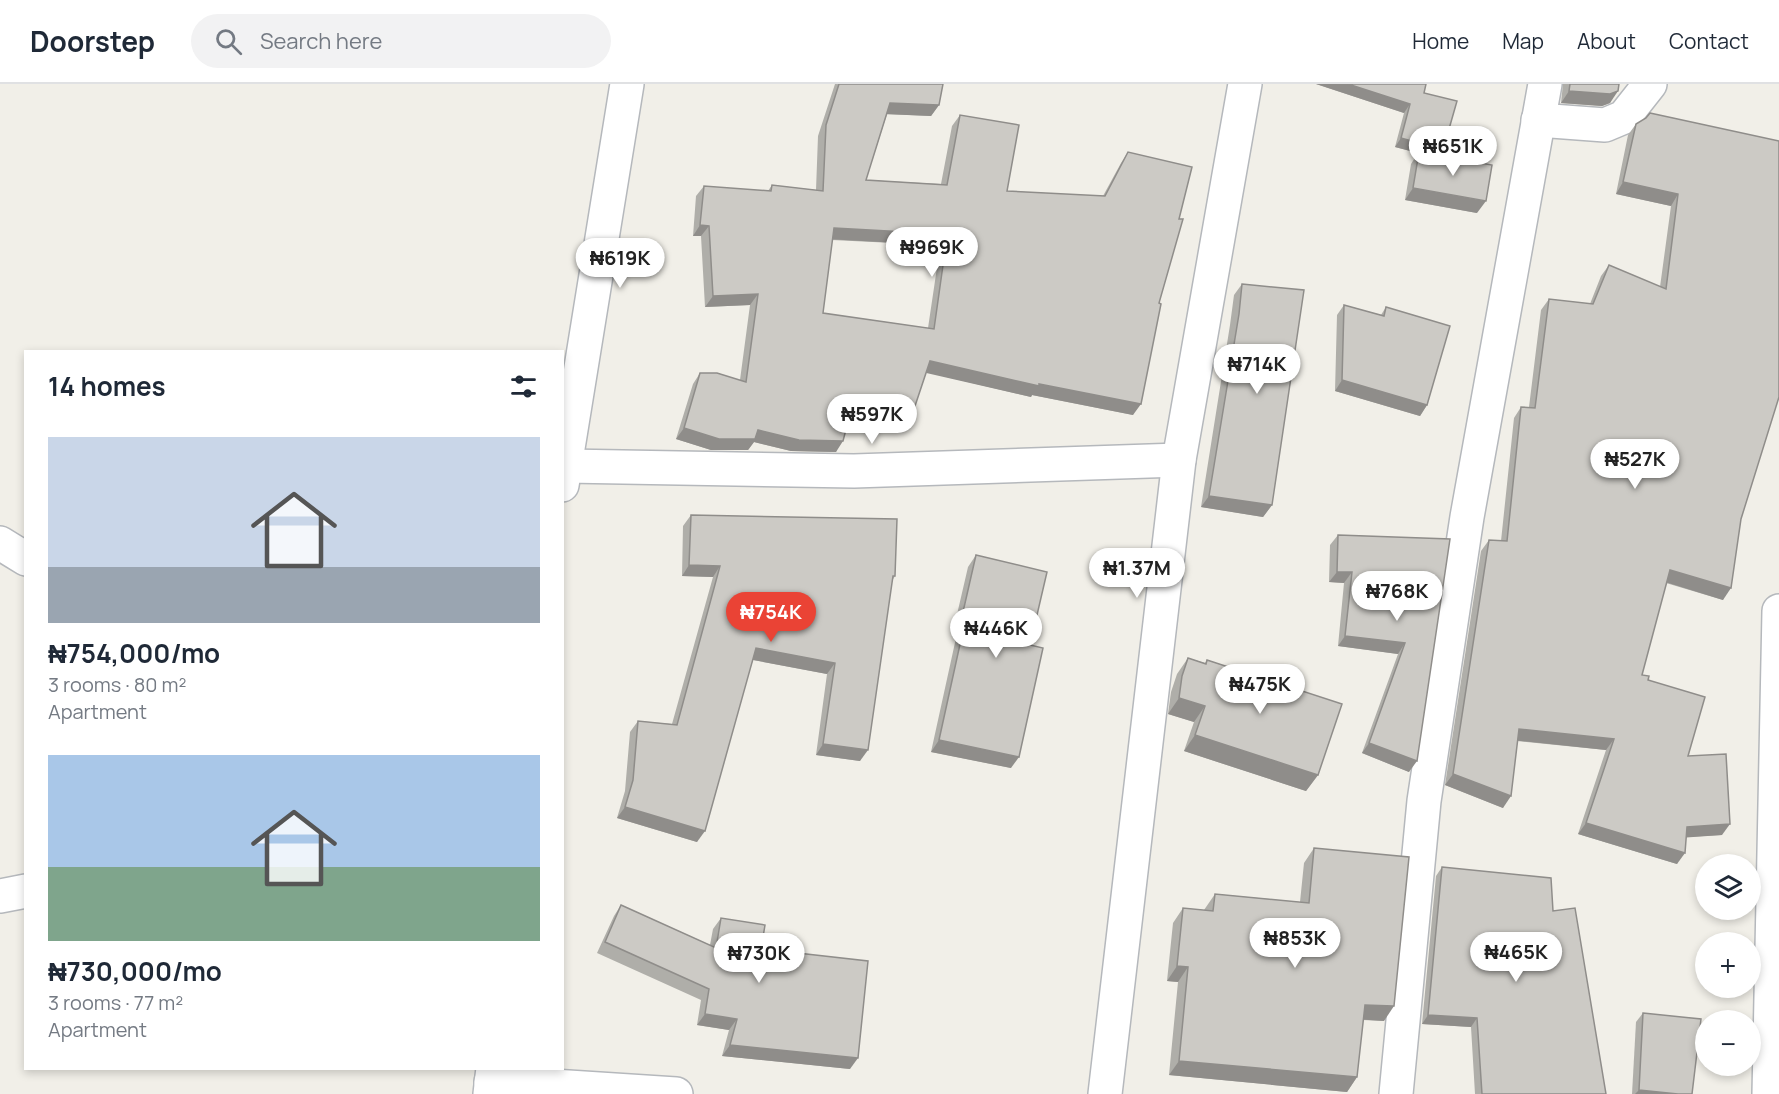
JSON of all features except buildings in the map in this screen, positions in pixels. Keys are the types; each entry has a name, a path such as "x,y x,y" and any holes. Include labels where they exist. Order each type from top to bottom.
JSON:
{"street":[{"path":"627,84 564,475 855,471 1179,460"},
{"path":"1105,1094 1179,460 1245,84"},
{"path":"1396,1094 1424,801 1467,517 1545,84"},
{"path":"1538,120 1605,125 1624,117 1650,84"},
{"path":"0,543 24,558"},
{"path":"1768,1094 1779,612"},
{"path":"0,896 24,891"},
{"path":"491,1081 676,1094"}]}
